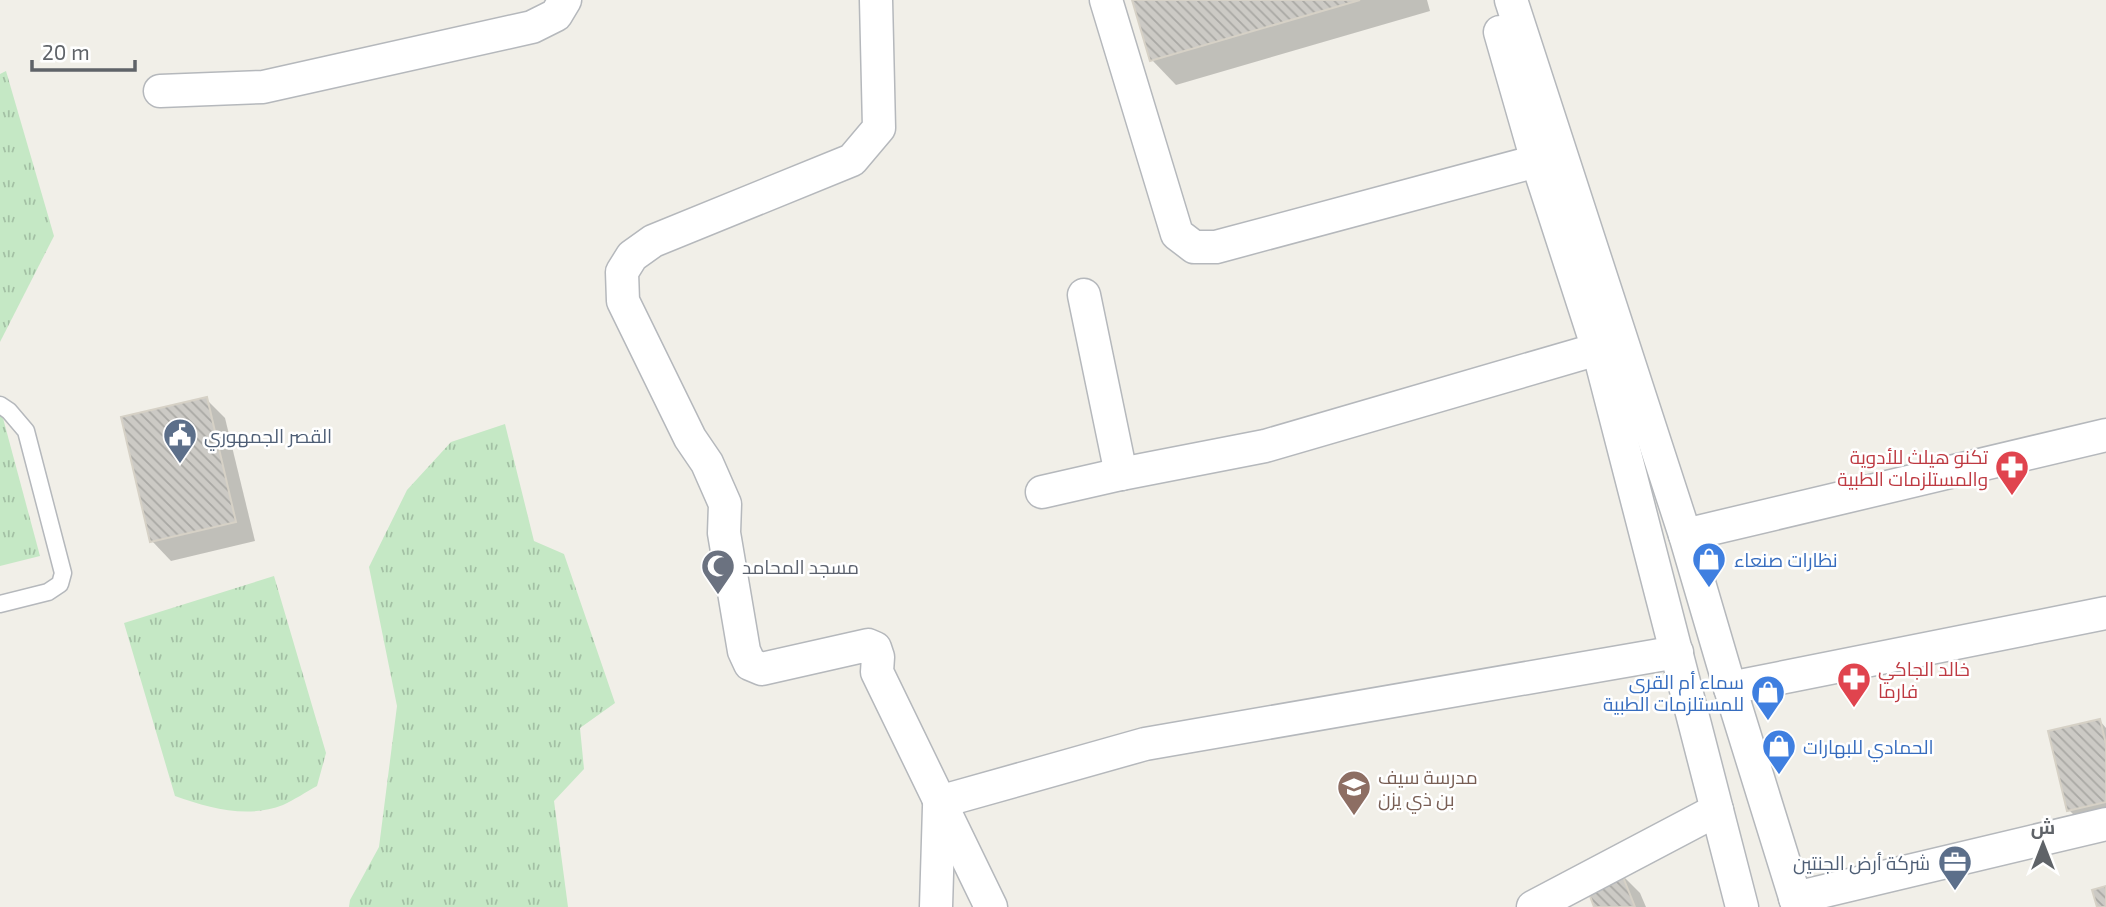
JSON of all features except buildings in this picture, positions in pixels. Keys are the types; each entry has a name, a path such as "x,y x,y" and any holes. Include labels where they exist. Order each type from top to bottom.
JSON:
{"street":[{"path":"160,91 263,87 533,27 556,15 565,0"},
{"path":"876,0 879,128 859,152 852,160 653,241 632,256 622,272 623,301 690,438 707,463 725,504 724,533 744,651 750,664 762,669 868,645 876,648 877,672 991,907"},
{"path":"1106,0 1177,233 1194,247 1216,247 1536,161"},
{"path":"1491,0 1536,161 1598,349 1742,907"},
{"path":"1511,0 1685,535 1797,903 2106,824"},
{"path":"1084,295 1121,474"},
{"path":"1042,492 1265,446 1598,349"},
{"path":"1685,535 2106,435"},
{"path":"1730,688 2106,613"},
{"path":"939,802 1145,744 1677,652"},
{"path":"936,907 939,802"},
{"path":"1533,907 1717,810"}],"lane":[{"path":"0,405 9,411 26,431 63,573 60,584 48,592 0,604"}],"green space":[{"path":"6,71 54,236 0,342 0,74"},
{"path":"0,407 40,556 0,566"},
{"path":"505,424 534,541 564,554 615,703 580,728 584,769 554,801 568,907 349,907 350,900 379,847 397,706 369,567 407,490 451,442"},
{"path":"274,576 326,753 317,786 283,805 256,811 215,808 175,796 124,623"}],"place":[{"name":"القصر الجمهوري","path":"180,465"},
{"name":"تكنو هيلث للأدوية والمستلزمات الطبية","path":"2012,497"},
{"name":"نظارات صنعاء","path":"1709,589"},
{"name":"مسجد المحامد","path":"718,596"},
{"name":"خالد الجاكي فارما","path":"1854,709"},
{"name":"سماء أم القرى للمستلزمات الطبية","path":"1768,722"},
{"name":"الحمادي للبهارات","path":"1779,776"},
{"name":"مدرسة سيف بن ذي يزن","path":"1354,817"},
{"name":"شركة أرض الجنتين","path":"1955,892"}]}
